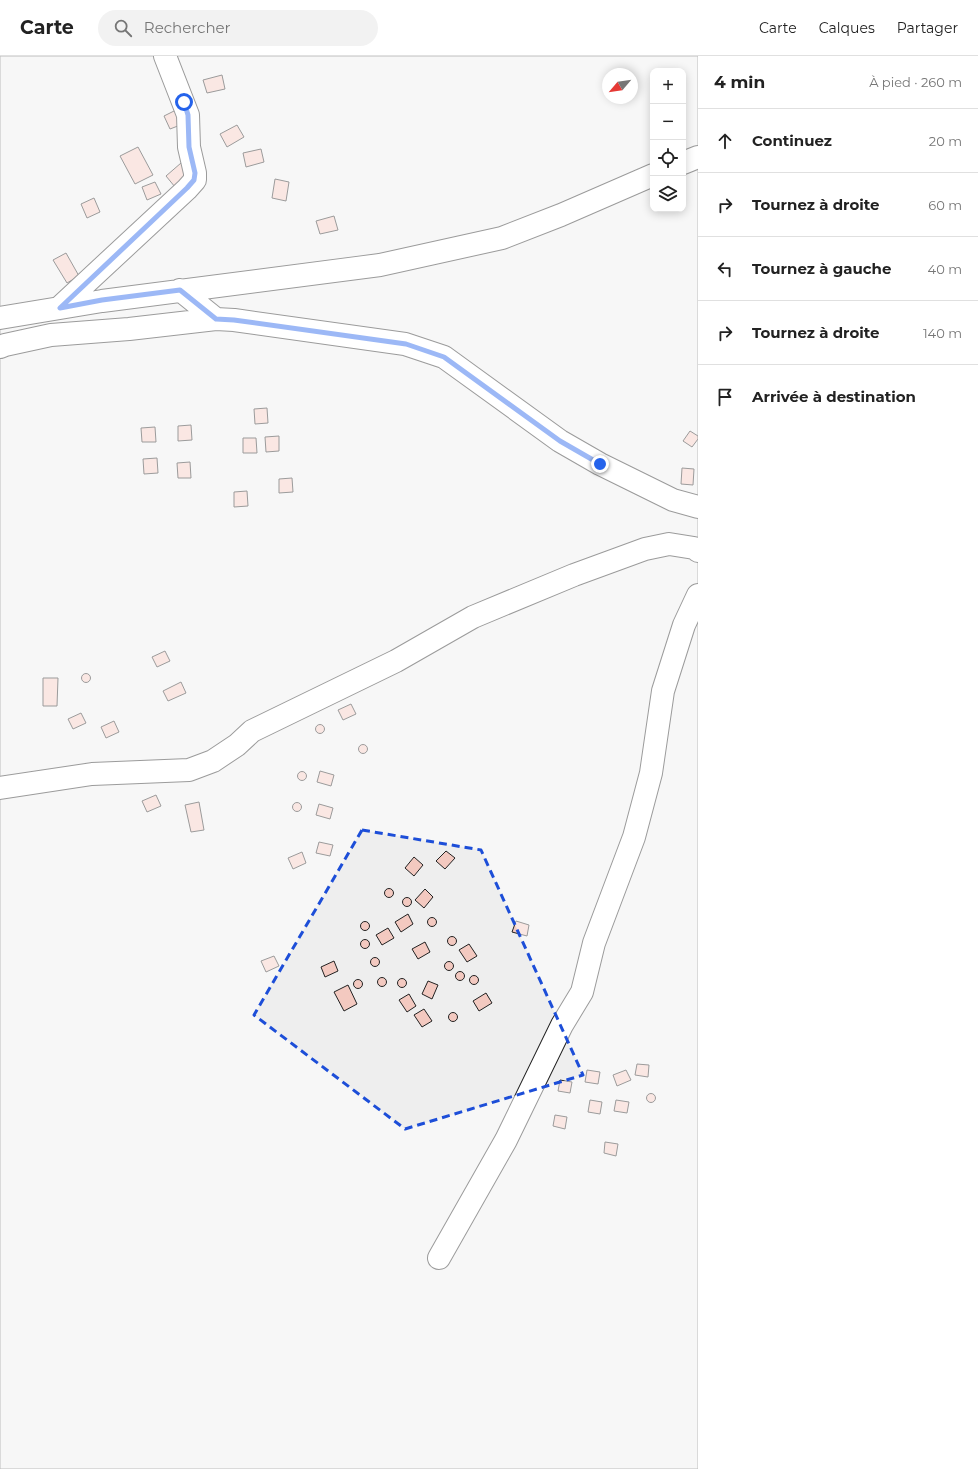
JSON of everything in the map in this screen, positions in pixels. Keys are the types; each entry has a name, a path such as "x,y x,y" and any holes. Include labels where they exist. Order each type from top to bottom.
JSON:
{"street":[{"path":"60,308 194,180 195,173 189,147 188,115 165,56"},
{"path":"686,162 698,157"},
{"path":"0,318 102,300 380,265 502,238 561,215 651,176"},
{"path":"180,290 216,319"},
{"path":"0,347 51,335 129,329 216,319 234,320 406,344 444,357 560,441 600,464 673,500 698,507"},
{"path":"0,788 92,774 189,770 213,761 237,745 252,731 396,661 473,617 574,575 645,549 669,544 694,548 698,551"},
{"path":"439,1258 506,1140 562,1025 582,992 594,943 634,837 651,773 663,691 684,626 698,595"}],"highlighted area":[{"path":"362,830 481,850 583,1075 405,1129 254,1015"}],"shaded area":[{"path":"0,56 698,56 698,1469 0,1469"}],"building":[{"path":"222,75 225,89 207,93 203,80"},
{"path":"176,110 183,124 170,129 164,116"},
{"path":"237,125 244,137 227,147 220,134"},
{"path":"138,147 153,175 135,184 120,156"},
{"path":"261,149 264,162 246,167 243,153"},
{"path":"181,163 190,175 175,187 166,176"},
{"path":"275,179 289,182 286,201 272,198"},
{"path":"155,182 161,194 147,200 142,187"},
{"path":"94,198 100,212 87,218 81,204"},
{"path":"334,216 338,230 320,234 316,221"},
{"path":"66,253 79,276 67,283 53,260"},
{"path":"267,408 268,423 255,424 254,409"},
{"path":"191,425 192,440 178,441 178,426"},
{"path":"155,427 156,442 142,442 141,428"},
{"path":"690,431 698,436 698,439 692,447 683,441"},
{"path":"279,436 279,451 266,452 265,437"},
{"path":"243,438 256,438 257,453 243,453"},
{"path":"157,458 158,473 144,474 143,459"},
{"path":"190,462 191,478 178,478 177,463"},
{"path":"682,468 694,469 693,485 681,484"},
{"path":"292,478 293,492 279,493 279,479"},
{"path":"247,491 248,506 234,507 234,492"},
{"path":"165,651 170,661 157,667 152,657"},
{"path":"84,674 88,674 90,678 88,682 84,682 82,680 82,676"},
{"path":"43,678 58,678 57,706 43,706"},
{"path":"181,682 186,693 168,701 163,691"},
{"path":"351,704 356,714 343,720 338,710"},
{"path":"81,713 86,723 73,729 68,719"},
{"path":"114,721 119,732 106,738 101,727"},
{"path":"318,725 322,725 324,729 322,733 318,733 316,731 316,727"},
{"path":"361,745 365,745 367,749 365,753 361,753 359,751 359,747"},
{"path":"320,771 334,775 331,786 317,782"},
{"path":"300,772 304,772 306,776 304,780 300,780 298,778 298,774"},
{"path":"156,795 161,806 147,812 142,801"},
{"path":"199,802 204,830 191,832 185,805"},
{"path":"297,802 302,807 297,812 292,807"},
{"path":"319,804 333,808 330,819 316,815"},
{"path":"319,842 333,845 330,856 316,853"},
{"path":"446,851 455,858 445,869 436,861"},
{"path":"302,852 306,863 293,869 288,858"},
{"path":"414,857 423,865 414,876 405,868"},
{"path":"387,889 391,889 393,893 391,897 387,897 385,895 385,891"},
{"path":"425,889 433,897 424,908 415,900"},
{"path":"405,898 409,898 411,902 409,906 405,906 403,904 403,900"},
{"path":"408,914 413,924 401,932 395,922"},
{"path":"430,918 434,918 436,922 434,926 430,926 428,924 428,920"},
{"path":"365,921 370,926 365,931 360,926"},
{"path":"516,921 529,925 527,936 512,932"},
{"path":"388,928 394,938 382,945 376,935"},
{"path":"450,937 454,937 456,941 454,945 450,945 448,943 448,939"},
{"path":"363,940 367,940 369,944 367,948 363,948 361,946 361,942"},
{"path":"425,942 430,952 418,959 412,949"},
{"path":"469,944 477,956 467,962 459,950"},
{"path":"274,956 279,966 266,972 261,961"},
{"path":"375,957 380,962 375,967 370,962"},
{"path":"334,961 338,971 325,977 321,967"},
{"path":"447,962 451,962 453,966 451,970 447,970 445,968 445,964"},
{"path":"458,972 462,972 464,976 462,980 458,980 456,978 456,974"},
{"path":"472,976 476,976 478,980 476,984 472,984 470,982 470,978"},
{"path":"380,978 384,978 386,982 384,986 380,986 378,984 378,980"},
{"path":"358,979 363,984 358,989 353,984"},
{"path":"400,979 404,979 406,983 404,987 400,987 398,985 398,981"},
{"path":"428,981 438,985 432,999 422,994"},
{"path":"348,985 357,1004 344,1011 334,992"},
{"path":"486,993 492,1003 479,1011 473,1001"},
{"path":"409,994 416,1006 407,1012 399,1000"},
{"path":"424,1009 432,1021 422,1027 414,1015"},
{"path":"451,1013 455,1013 457,1017 455,1021 451,1021 449,1019 449,1015"},
{"path":"637,1064 649,1065 648,1077 635,1075"},
{"path":"587,1070 600,1072 598,1084 585,1082"},
{"path":"626,1070 631,1080 617,1086 613,1075"},
{"path":"560,1080 572,1082 570,1093 558,1091"},
{"path":"649,1094 653,1094 655,1098 653,1102 649,1102 647,1100 647,1096"},
{"path":"590,1100 602,1102 600,1114 588,1112"},
{"path":"616,1100 629,1102 627,1113 614,1111"},
{"path":"555,1115 567,1117 565,1129 553,1126"},
{"path":"605,1142 618,1144 616,1156 604,1153"}],"route":[{"path":"184,102 188,115 189,147 194,163 194,180 60,308 102,300 180,290 216,319 234,320 406,344 444,357 560,441 600,464"}]}
